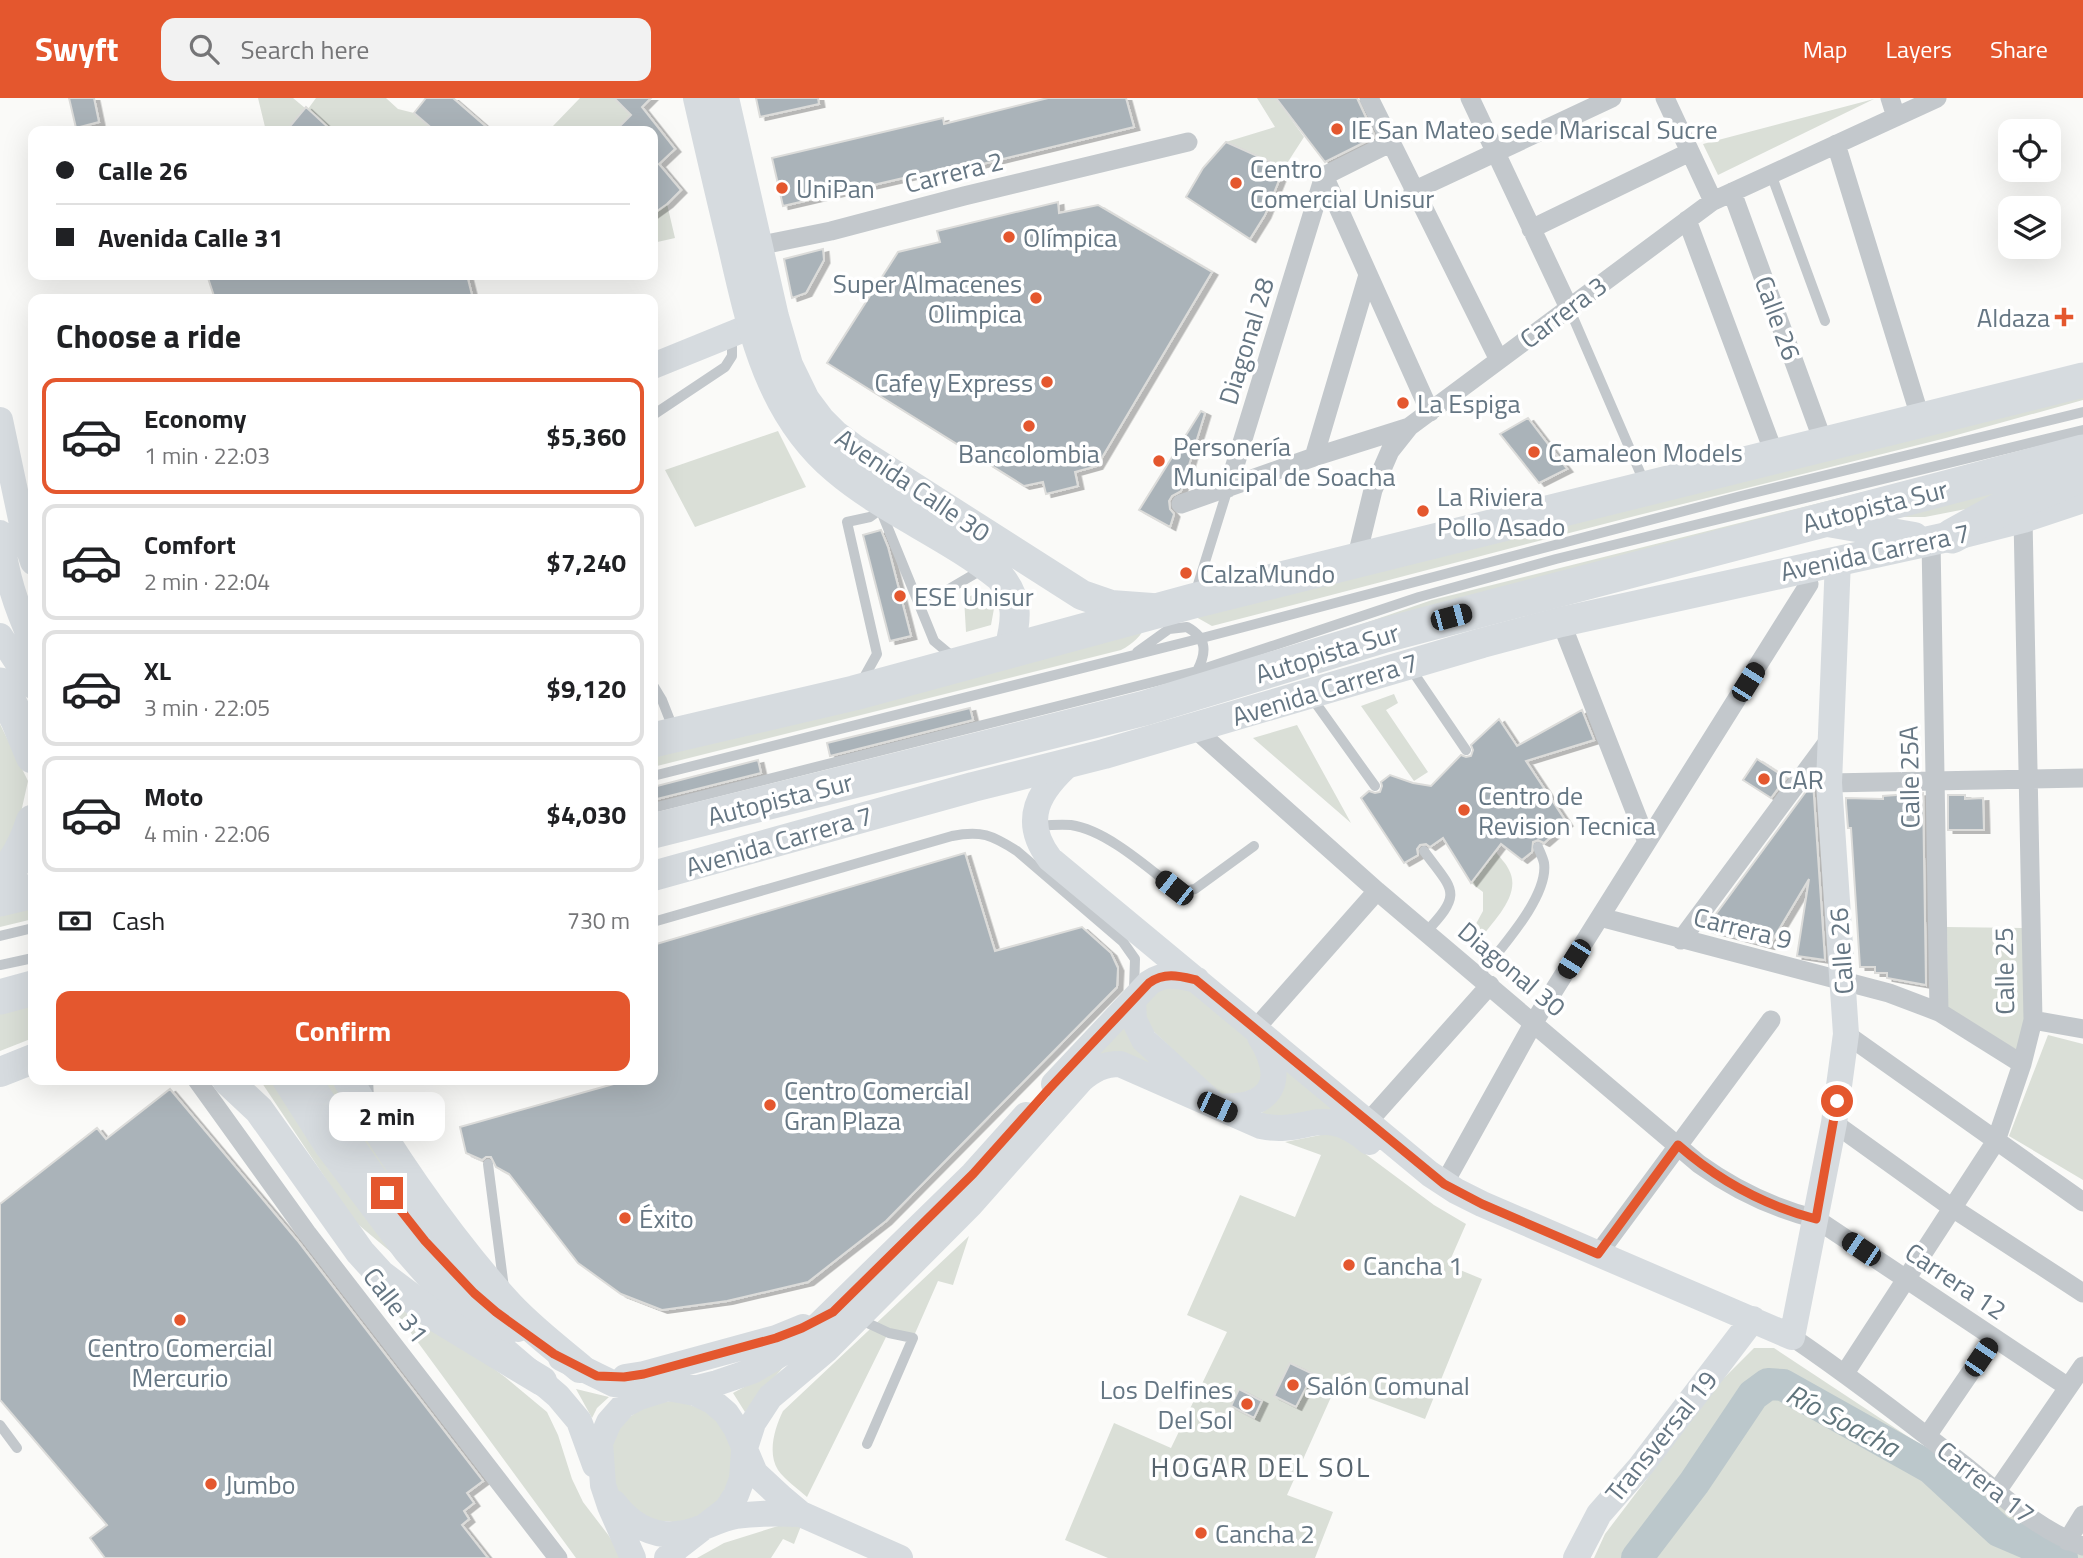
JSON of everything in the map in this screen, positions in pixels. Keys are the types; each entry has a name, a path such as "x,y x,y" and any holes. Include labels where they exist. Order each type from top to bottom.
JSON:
{"highway":[{"path":"664,738 854,693 1356,560 2083,380"},
{"name":"Autopista Sur","path":"658,830 1145,708 1385,635 2083,452"},
{"path":"1941,538 2083,474"},
{"path":"0,685 28,742"},
{"path":"0,880 14,865 28,837"},
{"path":"0,899 28,892"},
{"path":"0,997 28,989"}],"main road":[{"name":"Avenida Calle 30","path":"698,98 746,249"},
{"name":"Avenida Calle 30","path":"724,98 746,249 752,326 774,387 802,433 837,470 877,502 986,555 1039,569 1096,601 1111,605 1178,605"},
{"name":"Avenida Calle 30","path":"752,326 813,410 835,435 986,555 1009,587 1016,609 1009,650"},
{"path":"658,364 752,326"},
{"path":"0,420 28,547"},
{"name":"Avenida Carrera 7","path":"658,875 1194,728 1407,664 1561,622 1941,538 2023,518 2083,498"},
{"path":"1818,521 1941,538"},
{"path":"0,533 7,578 28,633"},
{"name":"Calle 26","path":"1792,1337 1834,1123 1846,1034 1829,783 1838,560"},
{"path":"0,636 28,678"},
{"path":"1071,762 1051,780 1035,811 1042,849 1050,859 1255,1029 1363,1128 1429,1194 1465,1215 1748,1326"},
{"path":"667,1558 727,1509 736,1495 742,1479 744,1451 753,1423 770,1397 827,1350 845,1315 1049,1089 1158,978 1178,975 1196,980"},
{"path":"1133,1001 1134,1020 1144,1040 1217,1107 1251,1104 1271,1086 1275,1066 1271,1054 1255,1029"},
{"path":"0,1072 28,1061"},
{"path":"289,1085 335,1140 474,1293 554,1354 588,1372 627,1387 697,1388 752,1371 845,1315 970,1205 1081,1080 1094,1069 1108,1064 1120,1064 1246,1121 1271,1128 1322,1121 1363,1128 1444,1184 1482,1204 1598,1254 1748,1326"},
{"path":"232,1085 259,1110"},
{"path":"246,1085 259,1110 360,1252 381,1275 438,1318 542,1381"},
{"path":"311,1085 335,1140 375,1212 443,1293 558,1396 579,1421 610,1506 633,1558"},
{"path":"351,1085 374,1126 446,1229 506,1302 588,1372 624,1377 644,1374 747,1346 845,1315"},
{"name":"Carrera 17","path":"1748,1326 1792,1337"},
{"name":"Transversal 19","path":"1576,1558 1599,1514 1641,1466 1748,1326"},
{"path":"801,1514 735,1516 686,1533 666,1534 646,1530 629,1521 603,1485 600,1443 609,1422 624,1405 639,1397 668,1388 695,1393 719,1407 736,1428 755,1473 801,1514 900,1558"}],"street":[{"path":"1368,98 1499,360"},
{"path":"1469,98 1569,308"},
{"path":"1413,191 1612,98"},
{"path":"1665,98 1713,201"},
{"name":"Carrera 3","path":"1181,505 1314,457 1409,427 1713,201 1836,144 1893,107 1937,98"},
{"name":"Carrera 2","path":"746,249 831,231 1188,142"},
{"path":"1390,143 1324,176 1430,412"},
{"path":"1836,144 1922,420"},
{"path":"1531,229 1690,152"},
{"name":"Diagonal 28","path":"1228,488 1324,176"},
{"name":"Calle 26","path":"1732,192 1824,444"},
{"path":"1687,220 1775,456"},
{"path":"1314,457 1368,275"},
{"path":"1356,560 1373,490 1390,451 1409,427"},
{"name":"Calle 25","path":"1845,1373 1951,1206 1996,1141 2022,1064 2033,1020 2023,518"},
{"name":"Calle 25A","path":"1939,1012 1935,781 1941,538"},
{"path":"1444,1184 1534,1022 1809,584"},
{"path":"1561,622 1647,842"},
{"name":"Diagonal 30","path":"1194,728 1377,891 1708,1170 1747,1194 1795,1214 1816,1219"},
{"path":"1681,940 1830,739"},
{"path":"1829,783 2083,778"},
{"path":"1255,1029 1377,891"},
{"name":"Carrera 9","path":"1600,917 1889,993 1939,1012 2022,1064"},
{"path":"1363,1128 1484,981"},
{"path":"1598,1254 1771,1020"},
{"path":"2033,1020 2083,1029"},
{"path":"1846,1034 2083,1202"},
{"name":"Calle 31","path":"200,1085 302,1236 558,1558"},
{"path":"1834,1123 1951,1206 2083,1293"},
{"name":"Carrera 12","path":"1816,1219 2068,1387"},
{"name":"Carrera 17","path":"1792,1337 1845,1373 2029,1519 2075,1544"},
{"path":"1927,1436 1994,1338"},
{"path":"1997,1491 2083,1366"},
{"path":"2075,1544 2083,1515"}],"lane":[{"path":"1771,174 1825,321"},
{"path":"1569,308 1646,487"},
{"path":"658,412 725,367 752,326"},
{"path":"658,775 1131,657 1741,496 2083,412"},
{"path":"658,807 1197,671 1419,597 1556,559 2083,430"},
{"name":"Diagonal 28","path":"1178,605 1228,488"},
{"path":"877,502 934,641 963,663"},
{"path":"854,693 877,654 847,522 870,517 877,502"},
{"path":"920,606 986,555"},
{"path":"1131,657 1169,629 1187,627 1202,638 1205,649 1197,671"},
{"path":"1407,664 1466,750"},
{"path":"658,693 662,700 664,738"},
{"path":"1310,695 1375,786"},
{"path":"1036,826 1070,825 1081,828 1116,845 1174,888 1185,891 1202,884 1254,846"},
{"path":"658,921 951,836 979,833 1001,841 1017,851 1130,949 1136,968 1133,1001"},
{"path":"1484,981 1542,886 1544,863 1538,847"},
{"path":"1424,850 1448,884 1451,897 1448,907 1426,932"},
{"path":"0,936 28,930"},
{"path":"0,965 28,959"},
{"path":"369,1085 374,1126"},
{"path":"488,1164 506,1302"},
{"path":"845,1315 889,1333 912,1338 867,1444"},
{"path":"0,1425 17,1448"}],"shaded area":[{"path":"258,98 293,98 305,108 290,126 265,126"},
{"path":"316,98 386,98 398,109 414,113 429,126 327,126 308,109"},
{"path":"580,98 614,98 631,115 620,126 553,126"},
{"path":"1257,98 1276,98 1304,137 1284,168 1226,142 1275,127"},
{"path":"1874,99 1718,175 1703,144"},
{"path":"667,204 675,238 658,242 658,210"},
{"path":"2083,392 2083,400 1946,438 1212,626 1189,613"},
{"path":"778,431 806,487 695,527 665,470"},
{"path":"2047,446 1275,654 1432,600"},
{"path":"2071,468 1971,508 1925,517 1882,517"},
{"path":"989,590 995,603 991,625 966,632 964,598"},
{"path":"1147,624 1136,639 1121,650 658,766 658,753"},
{"path":"1394,694 1398,703 1386,710 1428,772 1414,781 1361,706"},
{"path":"0,724 28,781 16,835 0,853"},
{"path":"1297,725 1351,823 1253,738"},
{"path":"1496,852 1509,870 1512,888 1505,906 1481,938 1472,931 1483,911 1483,892 1471,883"},
{"path":"28,904 28,920 0,927 0,911"},
{"path":"1947,927 2022,928 2026,1020 2018,1051 1948,1008"},
{"path":"1162,987 1192,990 1258,1045 1265,1084 1225,1100 1147,1025 1143,1005"},
{"path":"28,1003 28,1040 0,1051 0,1011"},
{"path":"1126,1021 1162,1066 1091,1059"},
{"path":"2048,1035 2083,1044 2083,1180 2009,1136"},
{"path":"1286,1069 1345,1116 1285,1120 1259,1115 1274,1103"},
{"path":"263,1085 275,1085 362,1211 404,1263 354,1221"},
{"path":"324,1085 334,1085 400,1187 396,1195"},
{"path":"1336,1132 1434,1205 1466,1224 1448,1265 1482,1279 1425,1419 1336,1386 1287,1495 1333,1512 1315,1558 1108,1558 1065,1540 1114,1423 1171,1448 1227,1332 1187,1315 1240,1195 1295,1217 1321,1155 1285,1142"},
{"path":"969,1236 953,1285 938,1281 913,1338 888,1333 807,1497 778,1470 773,1456 773,1440 783,1411"},
{"path":"370,1277 505,1377 547,1412 583,1502 622,1558 576,1558"},
{"path":"1754,1348 1774,1348 1954,1467 2040,1537 2083,1553 2083,1558 1594,1558 1605,1534 1722,1380"},
{"path":"785,1365 745,1412 733,1393"},
{"path":"576,1389 609,1397 597,1408 592,1418"},
{"path":"677,1400 707,1412 721,1424 730,1438 733,1455 731,1472 716,1503 703,1515 687,1522 651,1521 614,1487 612,1439 620,1425 645,1405"},
{"path":"778,1526 801,1526 794,1544 783,1539 771,1558 697,1558 724,1543"}],"building":[{"path":"69,98 94,98 99,122 76,126"},
{"path":"426,98 453,98 485,126 429,126 414,113"},
{"path":"614,98 651,98 642,107 657,126 620,126 631,115"},
{"path":"756,98 818,98 819,104 760,117"},
{"path":"1048,98 1126,98 1134,127 970,167 968,163 783,206 772,158 943,118 944,124"},
{"name":"IE San Mateo sede Mariscal Sucre","path":"1276,98 1357,98 1375,137 1325,162"},
{"path":"306,107 327,126 290,126"},
{"path":"658,127 675,149 659,164 681,190 658,210"},
{"name":"Centro Comercial Unisur","path":"1226,142 1284,168 1265,215 1250,239 1186,197 1203,168"},
{"name":"Centro Comercial Unisur","path":"1058,202 1059,213 1098,205 1212,272 1097,466 1075,472 1078,486 1046,494 1043,482 1024,486 827,363 898,252 940,242 937,231"},
{"path":"823,249 824,260 806,293 792,298 784,259"},
{"path":"209,280 468,280 472,294 213,294"},
{"path":"1201,411 1205,413 1181,491 1169,501 1174,514 1170,527 1139,510"},
{"name":"Camaleon Models","path":"1528,418 1567,469 1539,483 1500,434"},
{"path":"881,530 888,547 911,636 890,641 863,535"},
{"path":"970,708 973,720 830,756 827,743"},
{"name":"Centro de Revision Tecnica","path":"1582,710 1594,740 1526,761 1567,823 1544,843 1538,840 1533,842 1532,852 1522,860 1501,844 1471,883 1443,838 1430,847 1426,844 1420,845 1417,849 1418,855 1404,863 1361,798 1369,791 1380,792 1381,782 1390,775 1431,786 1461,755 1471,756 1471,745 1499,719 1517,746"},
{"name":"CAR","path":"1757,759 1786,778 1771,798 1743,780"},
{"path":"758,760 761,773 658,799 658,786"},
{"path":"1813,782 1825,960 1797,956 1809,879 1769,946 1705,929"},
{"path":"1923,793 1926,985 1887,978 1887,973 1875,973 1875,967 1860,967 1851,828 1848,828 1846,803 1846,798 1883,799 1883,796"},
{"path":"1948,795 1965,795 1965,799 1983,798 1984,830 1948,830"},
{"name":"Centro Comercial Gran Plaza","path":"965,853 995,951 1082,927 1111,953 1118,968 1117,987 886,1221 808,1282 727,1301 662,1310 621,1294 578,1263 509,1174 496,1167 491,1157 482,1160 466,1153 460,1127 610,1085 658,1085 658,944"},
{"name":"Centro Comercial Mercurio","path":"170,1089 297,1240 483,1481 467,1493 474,1503 464,1511 469,1519 462,1525 488,1558 105,1558 90,1538 107,1525 0,1400 0,1204 97,1128 106,1139"},
{"name":"Salón Comunal","path":"1290,1363 1313,1374 1296,1407 1274,1396"},
{"name":"Los Delfines Del Sol","path":"1239,1389 1262,1401 1254,1418 1231,1406"}],"waterway":[{"name":"Río Soacha","path":"1637,1558 1694,1483 1753,1395 1768,1384 1783,1385 1931,1468 1999,1531 2062,1558"}],"place":[{"name":"IE San Mateo sede Mariscal Sucre","path":"1337,129"},
{"name":"Centro Comercial Unisur","path":"1236,183"},
{"name":"UniPan","path":"782,188"},
{"name":"Olímpica","path":"1009,237"},
{"name":"Super Almacenes Olimpica","path":"1036,298"},
{"name":"Aldaza","path":"2064,317"},
{"name":"Cafe y Express","path":"1047,382"},
{"name":"La Espiga","path":"1403,403"},
{"name":"Bancolombia","path":"1029,426"},
{"name":"Camaleon Models","path":"1534,452"},
{"name":"Personería Municipal de Soacha","path":"1159,461"},
{"name":"La Riviera Pollo Asado","path":"1423,511"},
{"name":"CalzaMundo","path":"1186,573"},
{"name":"ESE Unisur","path":"900,596"},
{"name":"CAR","path":"1764,779"},
{"name":"Centro de Revision Tecnica","path":"1464,810"},
{"name":"Centro Comercial Gran Plaza","path":"770,1105"},
{"name":"Éxito","path":"625,1218"},
{"name":"Cancha 1","path":"1349,1265"},
{"name":"Centro Comercial Mercurio","path":"180,1320"},
{"name":"Salón Comunal","path":"1293,1385"},
{"name":"Los Delfines Del Sol","path":"1247,1404"},
{"name":"Jumbo","path":"211,1484"},
{"name":"Cancha 2","path":"1201,1533"}],"district":[{"name":"HOGAR DEL SOL","path":"1261,1466"}],"route":[{"path":"387,1193 425,1241 474,1293 513,1326 554,1354 597,1376 624,1377 776,1338 833,1312 973,1174 1149,983 1168,975 1196,980 1444,1184 1482,1204 1598,1254 1678,1145 1699,1164 1747,1194 1795,1214 1816,1219 1837,1101"}]}
